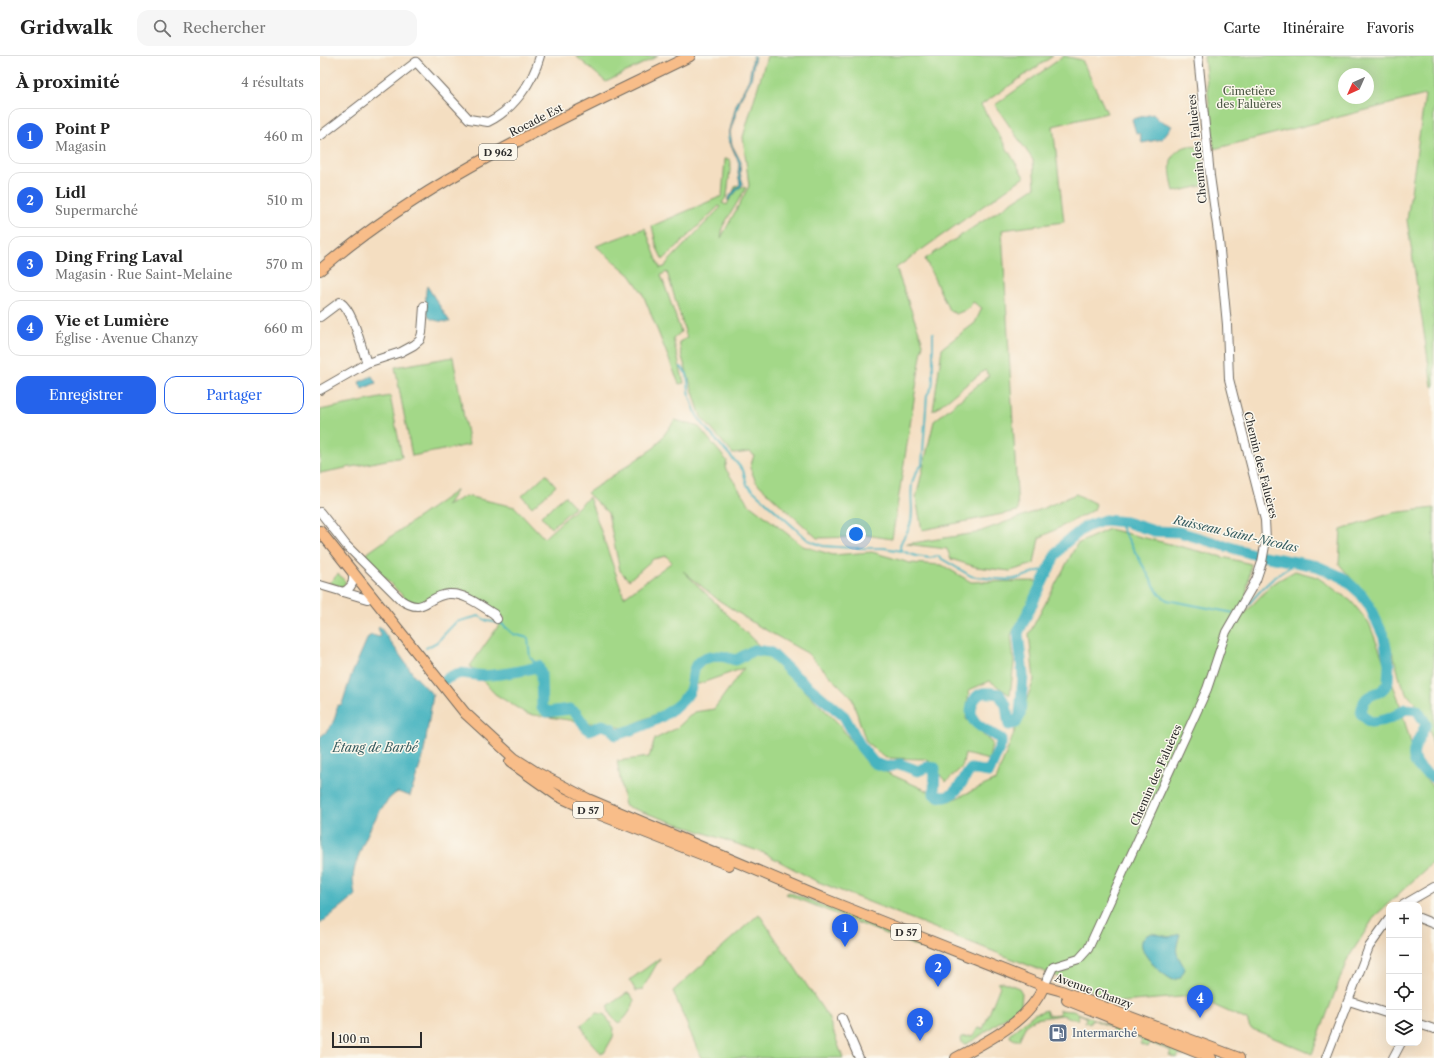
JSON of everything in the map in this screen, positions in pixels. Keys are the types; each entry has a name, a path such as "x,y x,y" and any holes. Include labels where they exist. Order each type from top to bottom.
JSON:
{"main road":[{"name":"Rocade Est","path":"320,270 359,239 411,203 482,161 690,56"},
{"name":"D 57","path":"320,532 353,576 454,701 490,738 514,758 562,786 588,799 822,898 1044,986"},
{"name":"D 57","path":"320,539 353,576 367,599 464,721 484,741 533,780 558,796 588,810 704,856 822,898"},
{"path":"956,1058 1002,1031 1017,1020 1039,998 1044,986"},
{"name":"Avenue Chanzy","path":"1044,986 1053,994 1211,1058"},
{"name":"Avenue Chanzy","path":"1044,986 1059,990 1239,1058"}],"street":[{"path":"320,136 418,59 469,119 488,122 504,112 519,97 535,72 540,56"},
{"name":"Chemin des Faluères","path":"1044,986 1053,967 1079,959 1088,949 1207,689 1226,632 1235,613 1256,580 1262,562 1266,540 1265,520 1229,379 1227,325 1220,248 1210,176 1198,56"},
{"path":"320,317 340,302 344,305 352,321 367,363"},
{"path":"320,390 367,363 401,352 420,340 424,323 424,306"},
{"path":"320,512 346,545 400,600 409,605 418,607 448,594 460,595 494,614 497,619"},
{"path":"342,592 350,588 353,576"},
{"path":"320,585 367,599"},
{"path":"1408,902 1434,887"},
{"path":"1422,919 1434,924"},
{"path":"1332,1058 1349,1000 1369,947 1386,923"},
{"path":"1349,1000 1386,1013"},
{"path":"842,1018 859,1058"},
{"path":"1326,1058 1342,1021"},
{"path":"1422,1025 1434,1029"},
{"path":"1393,1058 1399,1046"}],"green space":[{"path":"576,56 658,56 606,82"},
{"path":"767,56 1053,56 981,105 1024,177 896,268 923,343 892,539 859,534 858,537 817,538 756,482 750,468 754,455 750,452 733,454 701,417 682,357 679,342 687,338 667,272 661,275 681,332 673,339 684,383 679,384 642,292 630,275 596,246 645,228 660,268 665,267 667,263 721,207 719,206 663,260 657,248 652,226 722,196 725,159 729,159 731,162 727,196 722,203 727,205 736,185 746,188 723,226 721,238 749,186 743,137"},
{"path":"1064,56 1082,60 1107,113 1053,126 1064,222 1002,230 1018,511 922,530 916,498 934,421 989,376 985,370 933,411 942,348 975,323 982,308 973,302 968,309 956,314 949,310 925,259 1035,187 1033,160 995,105"},
{"name":"Cimetière des Faluères","path":"1204,56 1434,56 1434,387 1432,386 1407,220 1425,95 1214,149"},
{"path":"1188,146 1198,147 1202,152 1206,185 1174,192 1170,165 1175,154 1180,149"},
{"path":"453,357 469,445 412,456 395,367"},
{"path":"390,396 402,457 320,473 320,410"},
{"path":"675,420 699,427 727,461 725,468 748,503 803,546 833,555 872,552 910,563 942,565 971,582 1039,581 1011,635 1014,663 1010,695 990,681 969,690 966,719 992,743 989,760 965,754 962,767 946,782 927,759 886,758 866,742 852,698 807,653 755,624 717,599 683,571 838,723 868,764 950,801 996,780 1034,680 1029,634 1077,544 1109,529 1251,564 1243,615 1272,584 1295,571 1317,577 1351,601 1369,623 1398,698 1419,772 1434,788 1434,861 1390,902 1386,902 1386,906 1375,916 1347,960 1312,1054 1250,1028 1247,1020 1193,996 1121,1002 816,881 764,853 625,806 617,761 649,757 655,739 677,728 694,712 714,709 744,668 696,685 665,710 625,728 527,714 495,694 470,666 504,618 462,590 449,589 415,604 410,603 363,556 457,490 446,506 466,496 515,507 544,538 589,497 624,597 672,562 666,556 653,559 629,580 620,571 608,513 587,493 655,447"},
{"path":"546,474 556,486 532,507 522,496"},
{"path":"1076,494 1096,504 1094,510 1039,538 1034,564 1010,571 976,567 951,559 947,549 906,544 976,533 1039,510"},
{"path":"565,496 575,507 551,528 541,516"},
{"path":"1434,508 1434,751 1427,716 1408,695 1401,683 1393,654 1374,605 1339,564 1341,530 1392,513"},
{"path":"338,574 346,582 342,587 329,583"},
{"path":"789,892 936,951 933,953 786,894"},
{"path":"759,914 828,1017 843,1058 701,1058 673,991"},
{"path":"660,958 642,990 636,991 630,981 631,979"},
{"path":"1003,982 1019,988 1022,993 1021,1006 974,1040 963,1044 961,1040 962,1037 972,1036 979,1028 983,1029 1000,986 997,983"},
{"path":"627,993 631,994 634,1003 623,1020 619,1023 609,1013 608,1008 609,1005"},
{"path":"1046,1010 1048,1015 1060,1014 1059,1010 1073,1011 1193,1058 1179,1054 1177,1058 1169,1055 1171,1051 1150,1043 1148,1047 1140,1044 1142,1040 1121,1031 1119,1035 1112,1032 1113,1028 1092,1019 1090,1024 1085,1022 1086,1017 1079,1014 1077,1020 1062,1015 1035,1019 1026,1025 1019,1040 1015,1040 1010,1037 1011,1033 1034,1014"},
{"path":"597,1013 604,1014 614,1028 613,1037 604,1053 601,1053 589,1040 581,1025"}],"water":[{"path":"753,56 755,56 751,80 741,98 730,132 732,145 741,162 740,173 743,184 728,201 728,198 740,184 738,173 739,163 728,138 736,105 749,79"},
{"path":"1153,114 1159,120 1172,126 1162,139 1142,143 1140,134 1136,133 1132,119"},
{"path":"427,286 450,322 435,320 429,317 426,302"},
{"path":"372,376 376,383 362,389 359,382"},
{"name":"Étang de Barbé","path":"380,627 414,675 433,695 423,757 410,796 398,792 391,797 384,805 371,827 356,862 353,874 355,896 320,924 320,737 332,724 337,706 342,704 351,676 368,637 372,635 379,637 381,636 378,628"},
{"path":"1152,933 1169,937 1180,934 1177,953 1185,969 1180,978 1173,980 1167,977 1153,965 1147,957 1143,950 1142,943 1144,937"}],"waterway":[{"path":"902,551 900,548 901,542 908,530 911,520 911,489 916,473 922,465 927,395 932,387 933,380 933,333"},
{"path":"681,367 687,374 690,397 697,416 709,432 743,470 747,485 808,540 823,546 884,548 902,551 916,556 930,558 937,556 971,576 1000,580 1019,578 1041,570 1050,569"},
{"name":"Ruisseau Saint-Nicolas","path":"446,679 461,673 482,675 498,674 517,672 538,666 541,674 542,707 547,712 570,709 576,713 587,729 590,730 602,725 611,728 616,735 654,721 671,711 679,704 690,691 693,672 699,661 718,656 736,660 754,650 770,652 792,673 844,716 861,747 874,763 887,767 900,764 918,771 927,767 935,768 934,794 941,797 947,797 956,790 971,769 989,772 1001,744 1001,739 974,721 971,709 976,697 983,693 999,694 1006,705 1009,725 1016,723 1020,715 1023,676 1018,633 1055,556 1064,544 1085,527 1105,520 1126,522 1154,531 1179,532 1253,554 1317,566 1342,577 1361,594 1369,605 1384,637 1389,664 1388,682 1382,691 1367,698 1363,704 1361,714 1370,722 1375,722 1389,719 1405,709 1417,710 1426,724 1415,746 1414,758 1416,764 1424,772 1434,778"},
{"path":"1117,520 1159,594 1167,600 1234,613"},
{"path":"1241,613 1260,591 1274,578 1281,572 1298,563"},
{"path":"426,648 437,642 456,622 479,616 487,621 501,623 513,634 528,638 530,657 538,666"}],"place":[{"name":"Point P","path":"845,947"},
{"name":"Lidl","path":"938,987"},
{"name":"Vie et Lumière","path":"1200,1018"},
{"name":"Intermarché","path":"1058,1033"},
{"name":"Ding Fring Laval","path":"920,1041"}]}
